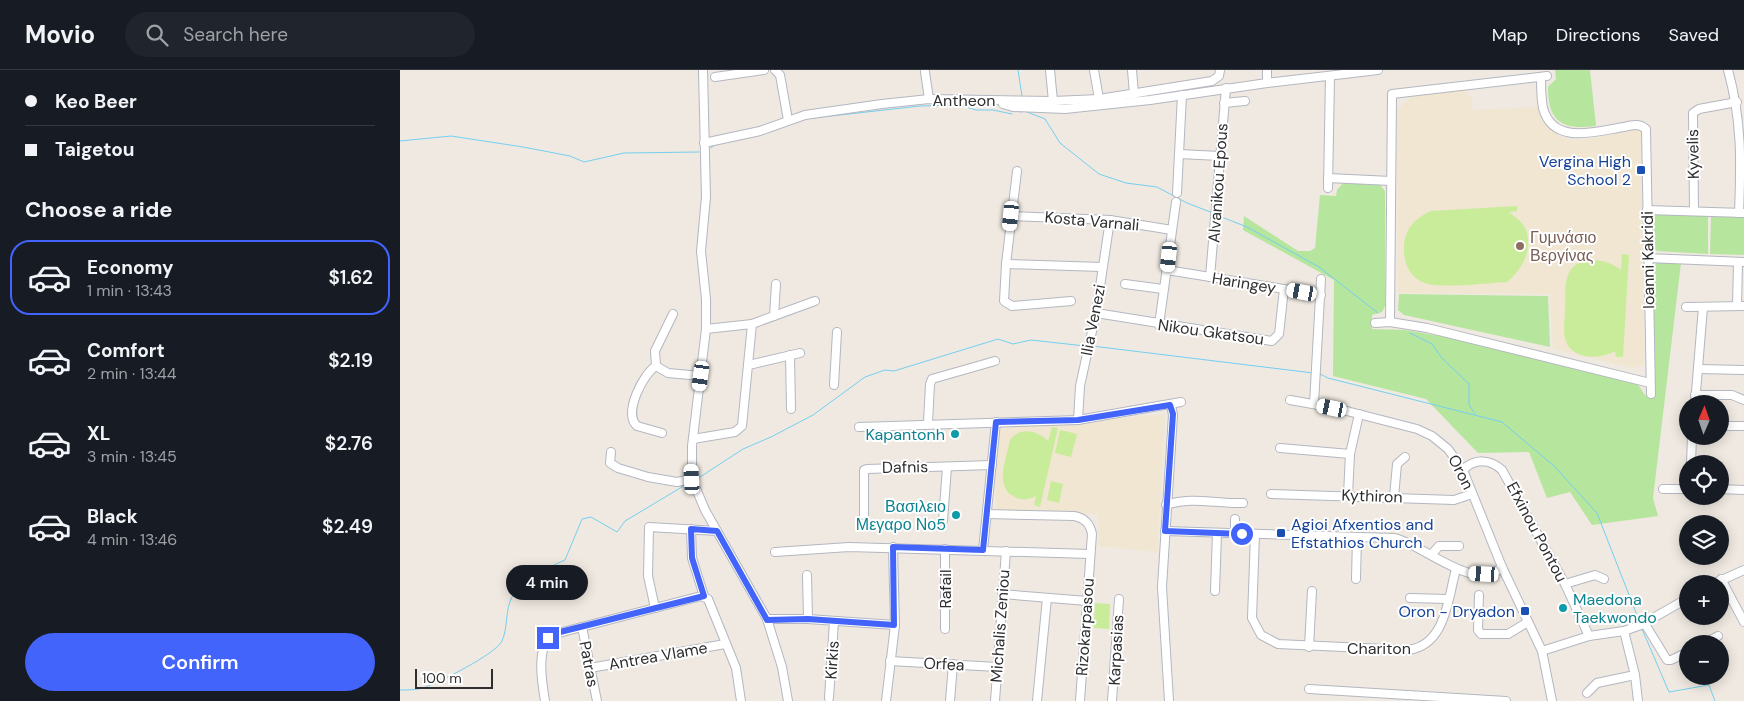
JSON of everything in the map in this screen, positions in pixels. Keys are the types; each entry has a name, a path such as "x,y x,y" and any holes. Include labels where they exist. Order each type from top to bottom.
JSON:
{"street":[{"path":"703,70 706,197 701,251 706,328 693,439 692,479 717,531 767,620 780,660 788,701"},
{"path":"716,77 764,70"},
{"path":"776,70 780,75 788,120"},
{"path":"1050,70 1053,101"},
{"path":"1094,70 1099,99"},
{"path":"1132,70 1134,94"},
{"name":"Antheon","path":"704,143 752,133 788,120 820,112 928,99 1024,104 1099,99 1212,81 1219,76 1220,70"},
{"path":"1266,83 1267,70"},
{"path":"1003,104 1024,104 1065,109 1378,70"},
{"path":"1647,210 1742,213 1742,163 1736,102 1728,70"},
{"path":"925,72 928,99"},
{"path":"1328,188 1330,76"},
{"name":"Ioanni Kakridi","path":"1391,181 1392,94 1544,77 1544,111 1550,122 1564,132 1578,134 1633,125 1644,127 1647,133 1647,258 1651,394"},
{"name":"Alvanikou Epous","path":"1210,278 1226,88"},
{"path":"1177,193 1182,95"},
{"path":"1224,103 1246,101"},
{"name":"Kyvelis","path":"1694,211 1693,113 1699,109 1736,102"},
{"path":"1179,154 1220,156"},
{"path":"1017,171 1004,298 1007,304 1071,301"},
{"path":"1328,178 1391,181 1390,322"},
{"path":"1158,325 1163,289 1168,270 1176,202"},
{"name":"Kosta Varnali","path":"1011,216 1110,220 1172,230"},
{"name":"Ilia Venezi","path":"1078,420 1080,386 1096,314 1110,220"},
{"path":"1647,258 1741,262 1740,306 1686,307"},
{"path":"1006,264 1102,267"},
{"name":"Haringey","path":"1168,270 1321,295"},
{"path":"1314,404 1321,279"},
{"path":"774,316 776,284"},
{"path":"1125,284 1163,289"},
{"name":"Nikou Gkatsou","path":"1096,314 1272,341 1279,334 1284,289"},
{"path":"706,328 752,324 815,301"},
{"path":"1695,395 1703,307"},
{"path":"656,366 655,351 673,314"},
{"path":"1375,323 1390,322 1427,328 1650,383"},
{"path":"693,439 735,432 740,429 743,421 752,324"},
{"path":"834,385 837,332"},
{"path":"749,365 800,353"},
{"path":"790,355 791,409"},
{"path":"928,423 930,384 932,379 995,361"},
{"path":"656,366 668,373 701,376"},
{"path":"656,366 647,372 643,378 631,418 640,428 662,433"},
{"path":"1698,369 1744,370"},
{"path":"1729,395 1744,400"},
{"name":"Oron","path":"1290,400 1359,414 1417,429 1432,436 1448,449 1463,470 1502,567 1542,652 1552,701"},
{"path":"859,427 928,423 1078,420 1181,402"},
{"path":"1169,701 1162,617 1166,505 1173,414 1170,405"},
{"path":"1348,495 1350,454 1359,414"},
{"path":"983,550 996,422"},
{"path":"1729,426 1744,426"},
{"path":"1280,448 1350,454"},
{"path":"611,452 610,463 618,468 672,482 692,479"},
{"path":"1394,497 1397,464 1405,457"},
{"name":"Efxinou Pontou","path":"1463,470 1469,464 1484,461 1493,463 1502,470 1565,584 1589,636"},
{"name":"Dafnis","path":"864,515 864,470 992,464"},
{"path":"943,521 947,467"},
{"path":"1663,489 1679,489"},
{"path":"1729,489 1744,490"},
{"name":"Kythiron","path":"1271,494 1348,495 1454,500 1466,498 1472,494"},
{"path":"1166,505 1179,500 1243,503"},
{"name":"Rizokarpasou","path":"987,514 1082,518 1087,522 1092,531 1080,701"},
{"path":"1235,518 1235,534"},
{"path":"655,608 648,576 649,527 717,531"},
{"path":"691,529 692,558 704,596 710,603 736,668 742,701"},
{"path":"1165,531 1400,539 1415,545 1456,569 1484,574 1496,572 1502,567"},
{"path":"1215,591 1217,533"},
{"name":"Chariton","path":"1254,534 1251,613 1255,627 1264,638 1274,643 1309,647 1418,648 1429,642 1439,630 1456,569"},
{"path":"1356,579 1357,537"},
{"path":"1430,555 1439,546 1459,546"},
{"path":"775,552 806,548 893,547 1090,554"},
{"path":"886,701 894,625 893,547"},
{"name":"Rafail","path":"945,549 945,629"},
{"name":"Michalis Zeniou","path":"995,701 1006,551"},
{"path":"1729,577 1744,570"},
{"path":"807,575 808,619"},
{"path":"1565,584 1594,575 1604,579"},
{"path":"1309,647 1312,591"},
{"path":"1002,594 1087,601"},
{"path":"1479,594 1478,630 1480,634 1508,634 1528,622"},
{"path":"1729,595 1744,622"},
{"path":"545,701 542,658 546,642 556,633 704,596"},
{"path":"1037,701 1048,598"},
{"path":"1410,598 1447,599"},
{"name":"Karpasias","path":"1112,701 1119,599"},
{"path":"1542,652 1589,636 1624,631 1643,624 1679,603"},
{"path":"767,620 808,619 894,625"},
{"name":"Kirkis","path":"829,698 834,621"},
{"path":"1643,624 1667,660 1679,656"},
{"name":"Patras","path":"582,627 597,701"},
{"path":"1624,631 1635,675 1638,701"},
{"name":"Antrea Vlame","path":"590,668 725,644"},
{"name":"Orfea","path":"890,661 997,667"},
{"path":"950,701 953,664"},
{"path":"1587,693 1597,683 1635,675"},
{"path":"1309,689 1506,701"},
{"path":"1350,701 1352,692"}],"shaded area":[{"name":"Γυμνάσιο Βεργίνας","path":"1466,89 1467,94 1471,96 1473,110 1538,107 1546,123 1557,135 1574,141 1618,134 1626,130 1635,129 1641,132 1644,365 1633,368 1553,349 1550,294 1398,293 1398,109 1414,95"},
{"path":"1165,414 1157,552 1099,546 1098,514 996,509 995,429 1070,424"}],"green space":[{"path":"1555,70 1590,70 1596,126 1575,127 1566,125 1554,116 1551,109 1548,87 1556,79"},
{"path":"1343,183 1380,185 1385,191 1385,306 1382,312 1372,315 1372,329 1405,330 1458,339 1637,383 1645,395 1653,395 1653,266 1658,262 1681,263 1653,498 1658,516 1592,525 1570,492 1547,498 1529,452 1478,453 1426,399 1333,376 1334,280 1243,230 1244,216 1298,251 1310,251 1315,248 1320,195 1336,196 1337,190"},
{"path":"1517,206 1517,211 1509,212 1525,227 1528,245 1525,259 1517,272 1507,282 1453,286 1432,285 1419,281 1408,268 1404,252 1405,240 1409,229 1416,220 1431,211"},
{"path":"1653,215 1708,216 1708,254 1657,251 1654,248 1651,234"},
{"path":"1711,216 1744,217 1744,255 1710,254"},
{"path":"1622,254 1629,255 1623,357 1616,357 1615,351 1596,357 1576,353 1567,344 1565,336 1565,289 1567,278 1571,270 1583,261 1599,261 1621,270"},
{"path":"1399,294 1548,296 1550,347 1404,315 1398,310"},
{"path":"1052,427 1058,428 1040,507 1034,505 1036,496 1021,499 1016,498 1007,491 1004,485 1003,470 1010,440 1014,436 1019,433 1029,432 1039,435 1048,441"},
{"path":"1060,430 1077,434 1071,457 1055,453"},
{"path":"1051,481 1063,484 1059,503 1047,500"},
{"path":"1095,603 1110,604 1109,629 1094,628"}],"waterway":[{"path":"1018,70 1022,96"},
{"path":"813,118 920,106 960,105 976,110 993,110 1012,114"},
{"path":"1020,112 1026,111"},
{"path":"1027,112 1045,119 1060,143 1099,174 1126,183 1157,187 1187,203 1213,213"},
{"path":"400,141 451,136 570,156 584,162 624,153 699,152"},
{"path":"711,148 716,144"},
{"path":"1219,216 1247,227 1319,267 1378,313"},
{"path":"1410,333 1432,344 1442,358 1469,384 1469,405 1475,414"},
{"path":"697,479 743,449 813,415 865,377 885,370 894,371 998,339 1013,344 1031,340 1085,346"},
{"path":"1092,346 1313,373"},
{"path":"1320,374 1328,378 1502,422 1554,466 1597,513 1640,623"},
{"path":"400,690 417,689 430,685 466,668 497,647 504,636 508,608 516,590 536,574 565,560 582,519 591,517 617,532 625,521 687,484"},
{"path":"1642,629 1669,692 1709,685 1715,701"}],"place":[{"name":"Vergina High School 2","path":"1641,170"},
{"name":"Γυμνάσιο Βεργίνας","path":"1520,246"},
{"name":"Kapantonh","path":"955,434"},
{"name":"Βασιλειο Μεγαρο Νο5","path":"956,515"},
{"name":"Agioi Afxentios and Efstathios Church","path":"1281,533"},
{"name":"Maedona Taekwondo","path":"1563,608"},
{"name":"Oron - Dryadon","path":"1525,611"}],"route":[{"path":"548,638 556,633 704,596 692,558 690,546 691,529 717,531 767,620 808,619 894,625 893,547 983,550 996,422 1078,420 1170,405 1173,414 1165,531 1242,534"}]}
